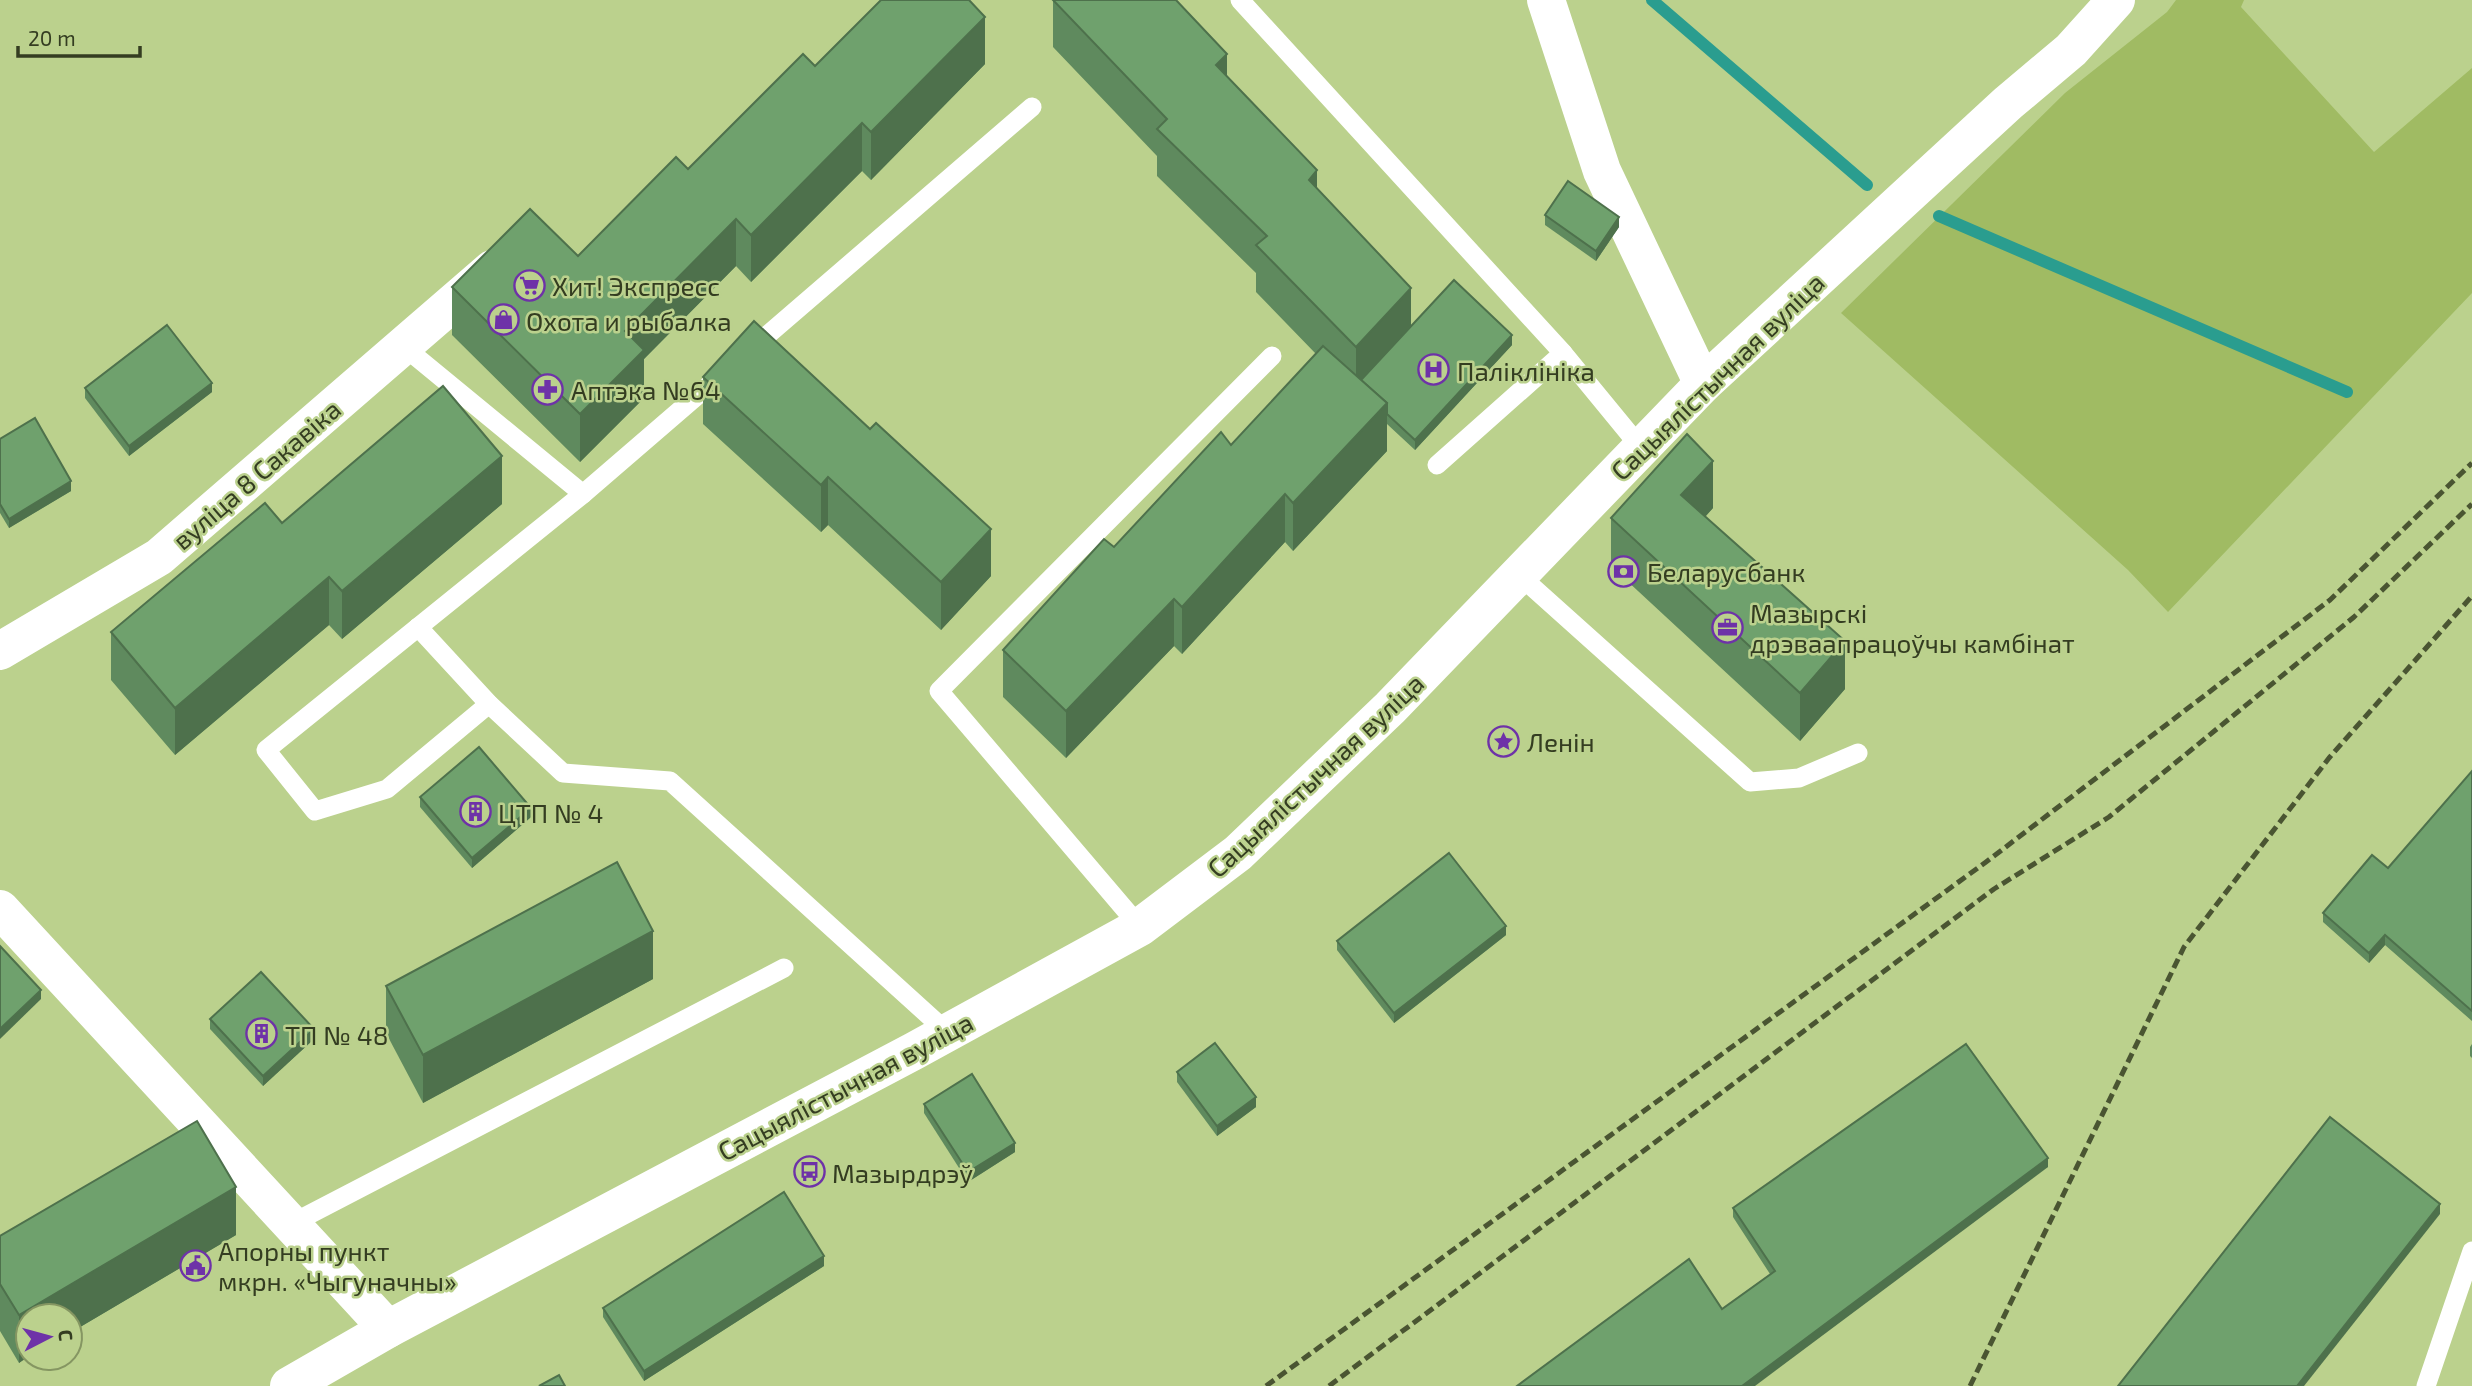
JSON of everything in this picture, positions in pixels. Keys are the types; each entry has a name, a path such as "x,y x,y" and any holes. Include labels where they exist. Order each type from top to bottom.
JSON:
{"street":[{"path":"1546,0 1602,171 1703,384"},
{"name":"Сацыялістычная вуліца","path":"289,1386 388,1329 1140,927 1238,853 1390,708 1703,384 2008,103 2071,50 2116,0"},
{"name":"вуліца 8 Сакавіка","path":"0,651 159,557 492,269"},
{"path":"0,909 388,1329"}],"lane":[{"path":"1240,0 1563,353 1641,448"},
{"path":"489,704 387,789 315,811 267,750 583,494 1032,107"},
{"path":"403,346 583,494"},
{"path":"1437,465 1563,353"},
{"path":"1140,927 939,691 1272,355"},
{"path":"1518,574 1750,782 1799,778 1858,754"},
{"path":"418,627 489,704 563,773 670,781 947,1032"},
{"path":"291,1224 784,968"},
{"path":"2426,1386 2472,1251"}],"green space":[{"path":"2176,0 2244,0 2241,7 2374,152 2472,68 2472,293 2168,612 2128,570 1841,313 2065,93 2167,12"}],"building":[{"path":"881,0 969,0 985,17 871,132 862,123 751,235 736,219 625,331 644,350 580,414 452,287 530,209 578,256 676,157 688,169 803,54 815,66"},
{"path":"1053,0 1176,0 1227,54 1216,65 1317,170 1309,180 1411,288 1356,347 1256,245 1267,236 1157,129 1167,119"},
{"path":"1568,181 1619,217 1596,251 1545,215"},
{"name":"Паліклініка","path":"1454,280 1512,335 1415,440 1387,414 1387,403 1361,380"},
{"path":"754,321 870,429 876,423 991,529 941,582 828,477 821,485 703,377"},
{"path":"167,325 212,383 129,446 85,388"},
{"path":"1323,346 1387,403 1293,503 1285,494 1182,607 1174,599 1066,711 1003,650 1104,539 1114,547 1221,432 1231,445"},
{"path":"443,386 502,456 342,591 329,577 175,708 111,632 265,503 282,523"},
{"path":"35,418 71,481 9,519 0,504 0,439"},
{"path":"1687,434 1713,461 1681,495 1845,641 1800,693 1611,518"},
{"name":"ЦТП № 4","path":"479,747 531,808 472,858 420,797"},
{"path":"2472,771 2472,1011 2385,935 2369,953 2323,913 2372,855 2388,868"},
{"path":"1449,853 1506,926 1394,1013 1337,941"},
{"path":"617,862 653,931 423,1055 386,986"},
{"path":"0,946 41,990 0,1029"},
{"name":"ТП № 48","path":"261,972 314,1029 263,1076 210,1019"},
{"path":"1215,1043 1256,1097 1217,1126 1177,1072"},
{"path":"1966,1044 2048,1158 1742,1386 1517,1386 1689,1259 1722,1309 1775,1271 1733,1208"},
{"path":"972,1074 1015,1143 968,1172 924,1104"},
{"path":"2330,1117 2440,1204 2297,1386 2118,1386"},
{"path":"197,1121 236,1187 41,1302 14,1302 14,1307 0,1284 0,1236"},
{"path":"784,1192 824,1256 644,1371 603,1308"},
{"path":"559,1375 565,1386 539,1386"}],"waterway":[{"path":"1652,0 1867,185"},
{"path":"1939,216 2347,392"}],"railway":[{"path":"1266,1386 1986,862 2330,600 2472,463"},
{"path":"1329,1386 1994,889 2109,817 2354,617 2472,504"},
{"path":"1970,1386 2184,947 2329,758 2472,596"}],"place":[{"name":"Хит! Экспресс","path":"529,285"},
{"name":"Охота и рыбалка","path":"503,320"},
{"name":"Паліклініка","path":"1434,370"},
{"name":"Аптэка №64","path":"548,389"},
{"name":"Беларусбанк","path":"1624,571"},
{"name":"Мазырскі дрэваапрацоўчы камбінат","path":"1727,627"},
{"name":"Ленін","path":"1504,741"},
{"name":"ЦТП № 4","path":"475,812"},
{"name":"ТП № 48","path":"262,1034"},
{"name":"Мазырдрэў","path":"809,1172"},
{"name":"Апорны пункт мкрн. «Чыгуначны»","path":"195,1265"}]}
